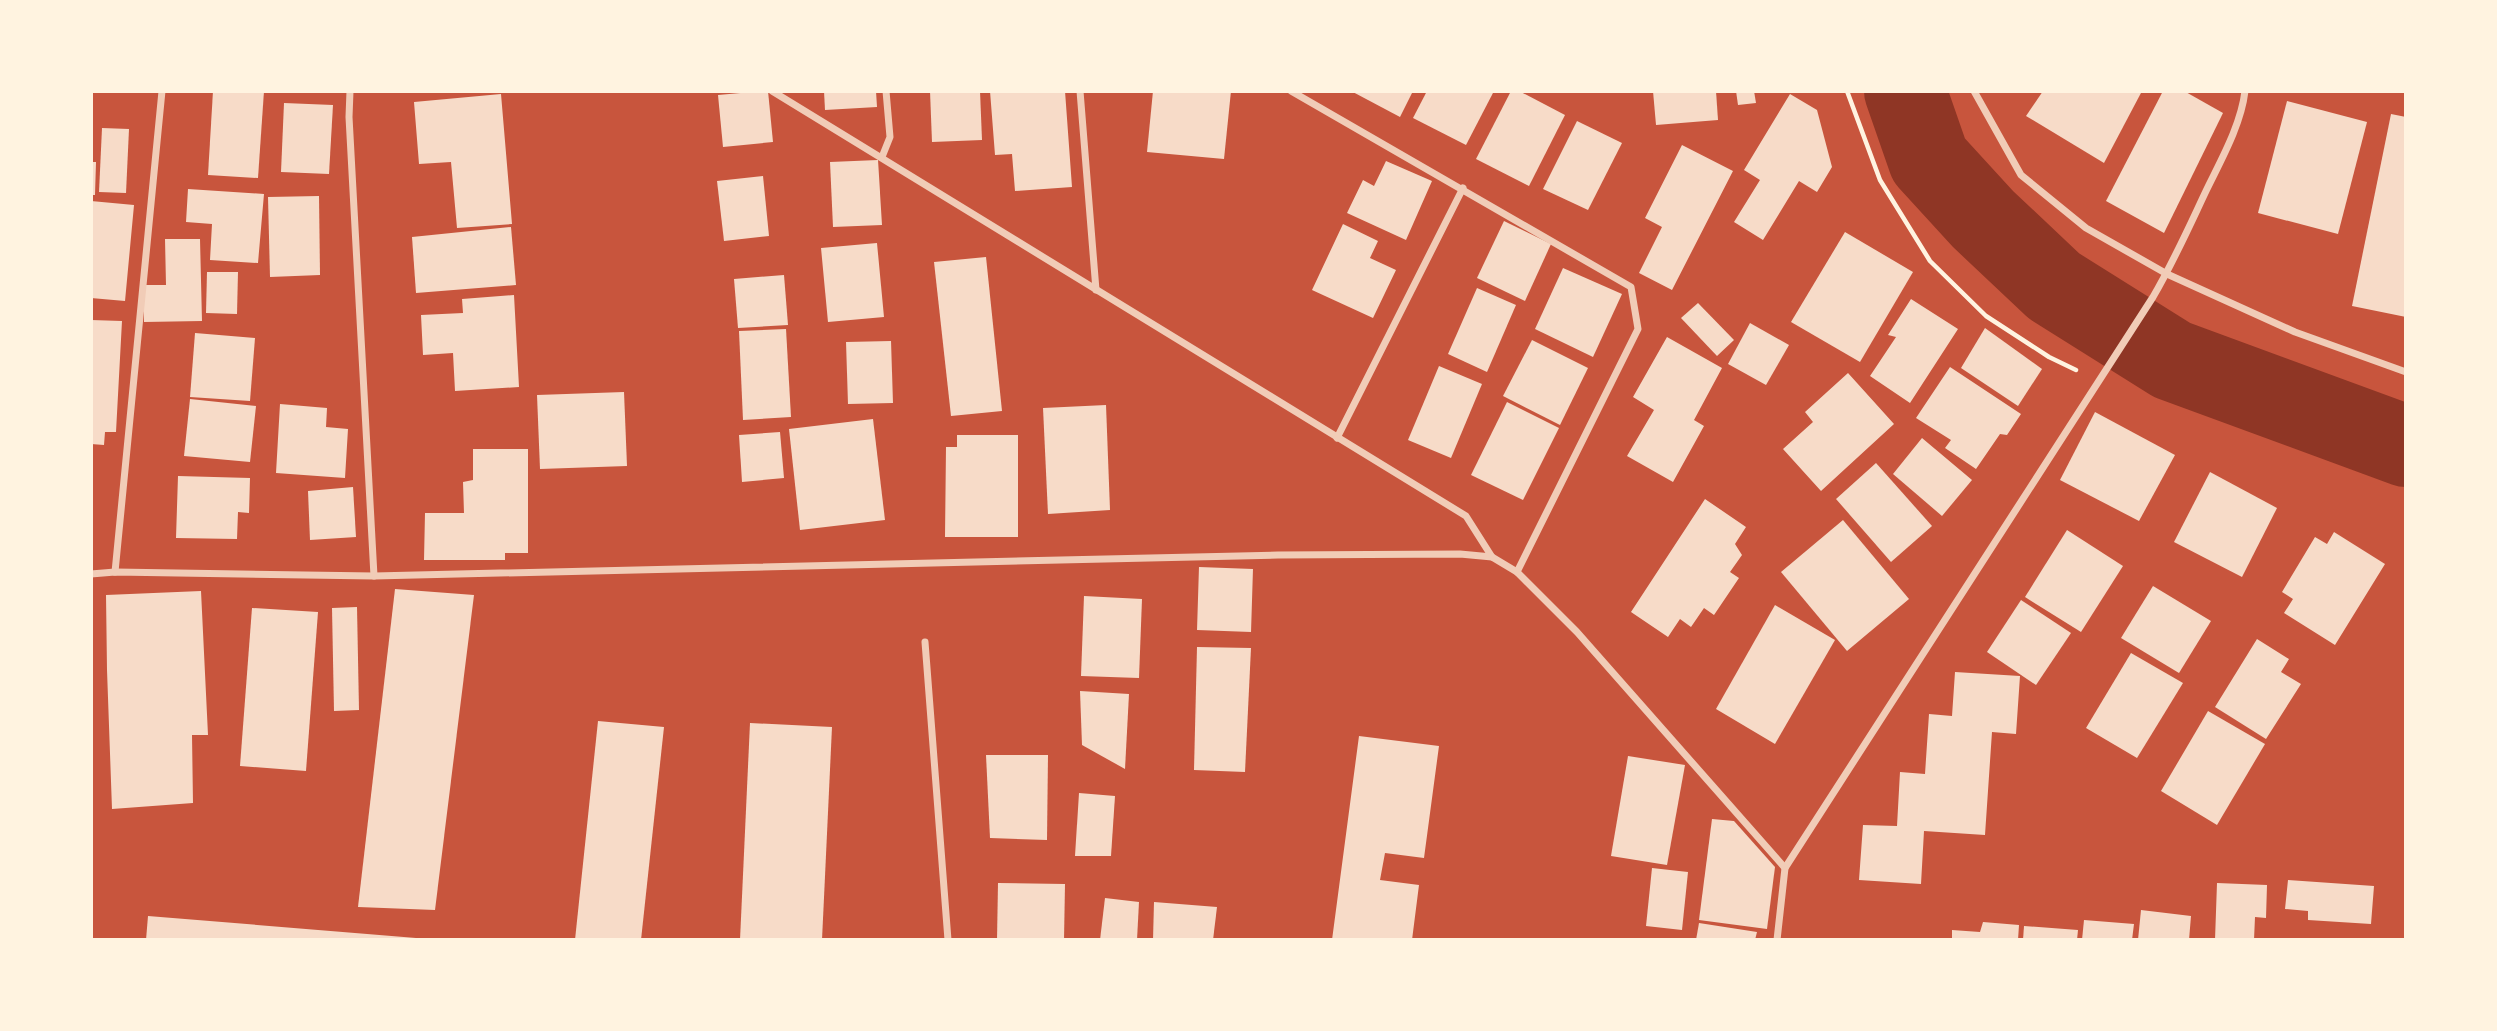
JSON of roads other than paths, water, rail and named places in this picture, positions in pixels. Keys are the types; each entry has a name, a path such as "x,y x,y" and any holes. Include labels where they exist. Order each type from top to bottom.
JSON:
{"street":[{"path":"115,572 162,91"},
{"path":"350,91 349,117 374,576"},
{"path":"772,91 1466,516 1492,557"},
{"path":"882,157 890,137 886,91"},
{"path":"1080,91 1096,290"},
{"path":"1291,91 1463,188 1630,287 1638,329 1517,572"},
{"path":"1974,91 2021,175 2086,228 2167,274 2295,332 2406,372"},
{"path":"1777,940 1785,868 2167,274 2220,162 2244,104 2245,91"},
{"path":"1337,438 1463,188"},
{"path":"91,574 115,572 374,576 1278,555 1460,554 1492,557 1517,572 1577,632 1785,868"},
{"path":"925,642 948,940"}],"waterway":[{"path":"1905,91 1929,160 1983,219 2054,286 2172,360 2406,446"}]}
